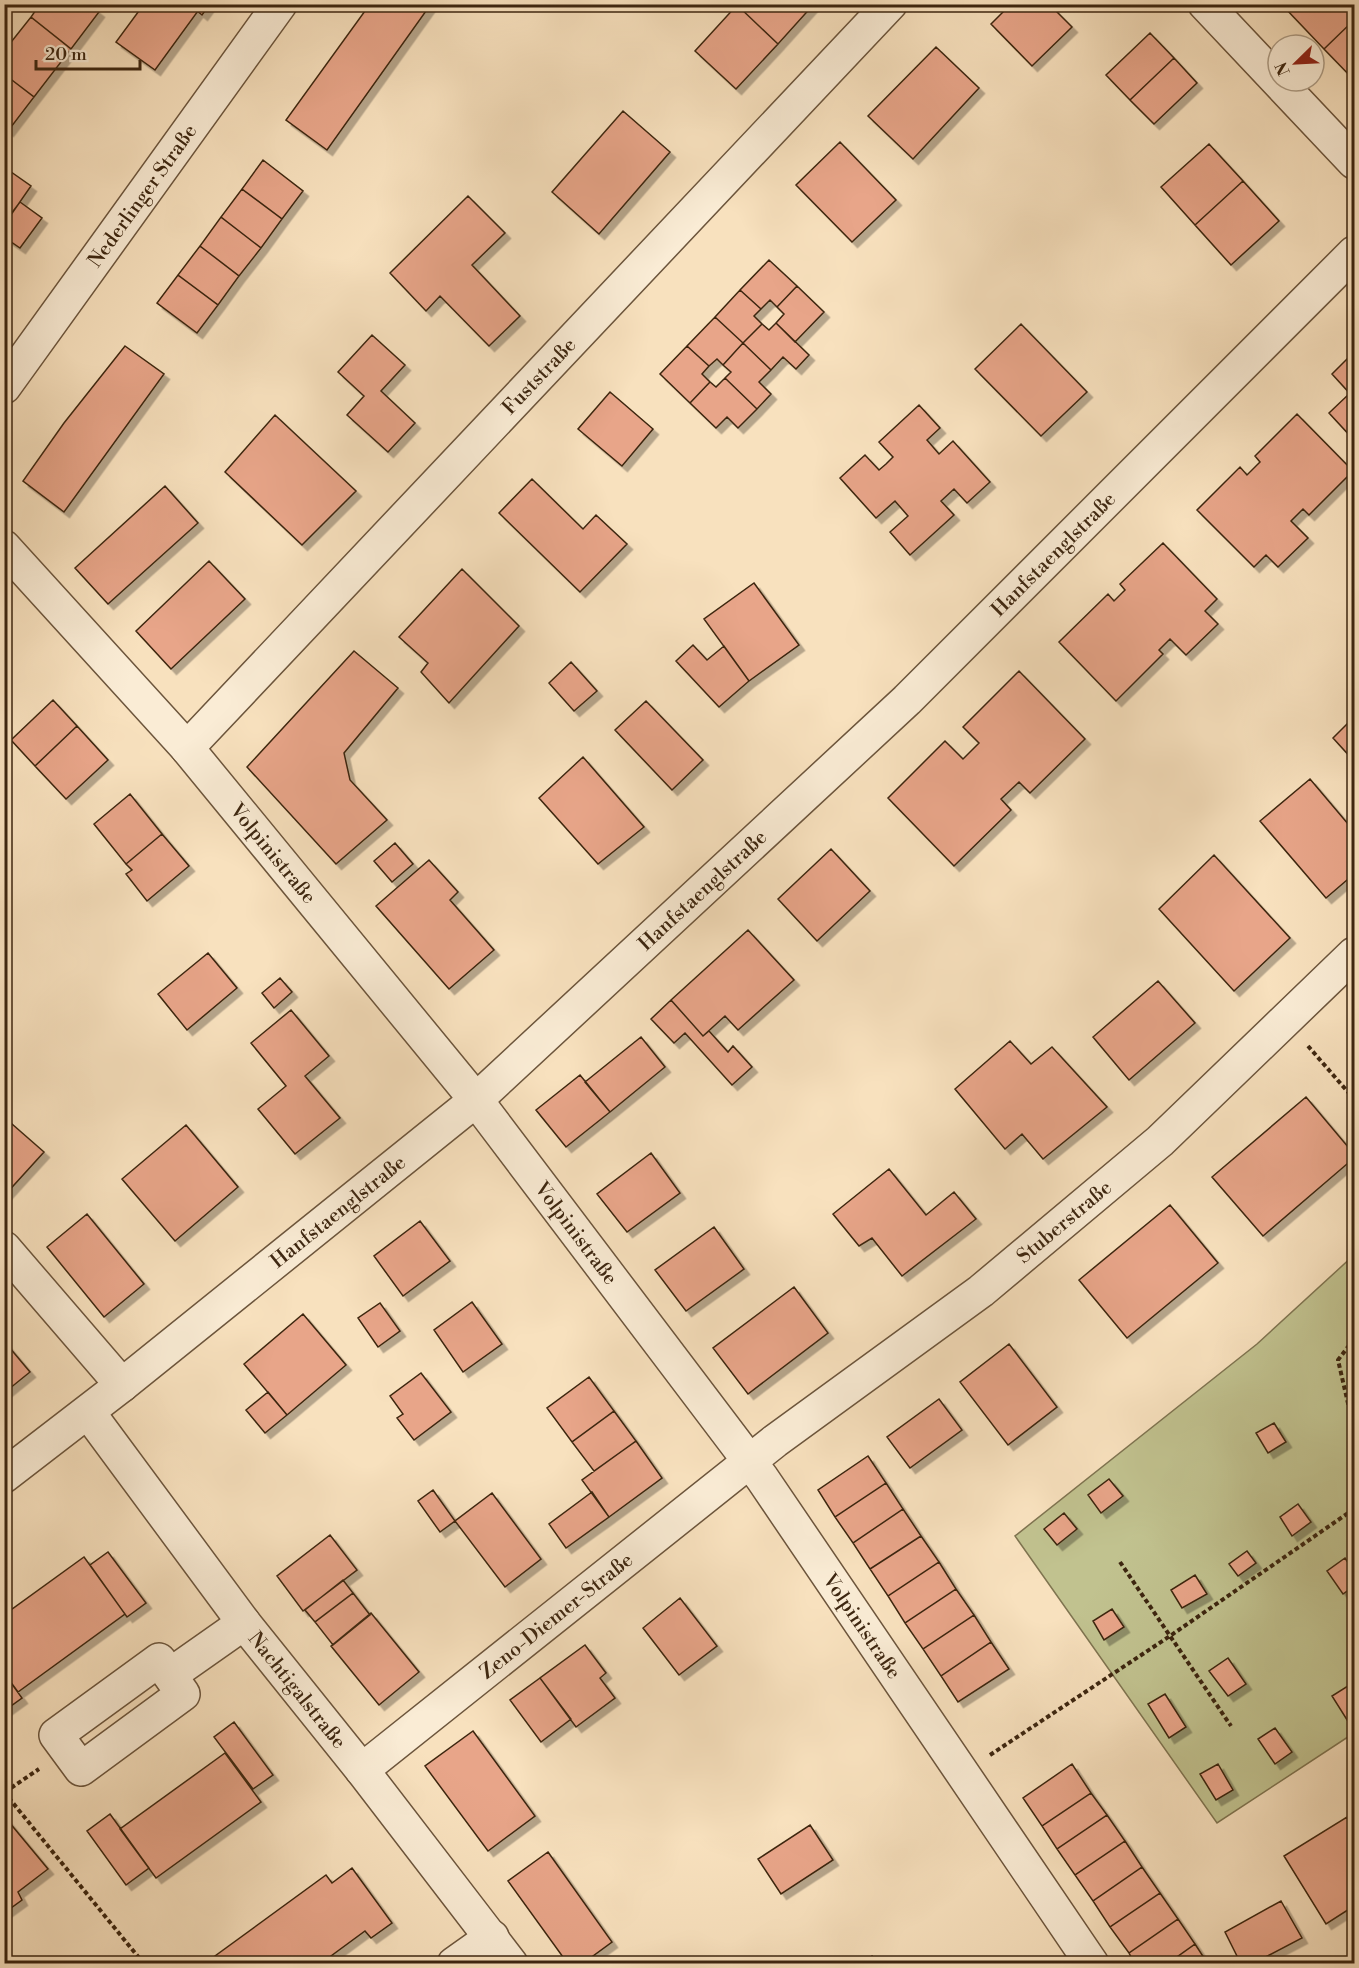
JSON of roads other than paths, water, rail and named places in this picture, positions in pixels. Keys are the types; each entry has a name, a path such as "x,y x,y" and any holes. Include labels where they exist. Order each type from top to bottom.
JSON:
{"street":[{"name":"Nederlinger Straße","path":"4,387 280,4"},
{"name":"Fuststraße","path":"186,748 890,4"},
{"path":"1205,4 1354,162"},
{"name":"Hanfstaenglstraße","path":"4,1476 122,1385 476,1101 907,700 1354,253"},
{"name":"Volpinistraße","path":"4,547 186,748 476,1101 750,1462 1092,1964"},
{"name":"Stuberstraße","path":"750,1462 981,1291 1160,1142 1354,954"},
{"path":"4,1248 122,1385"},
{"name":"Nachtigalstraße","path":"88,1412 244,1623 362,1770 511,1964"},
{"name":"Zeno-Diemer-Straße","path":"362,1770 750,1462"},
{"path":"68,1750 81,1769 91,1762 183,1694 170,1676 244,1623"},
{"path":"454,1964 492,1937"}]}
